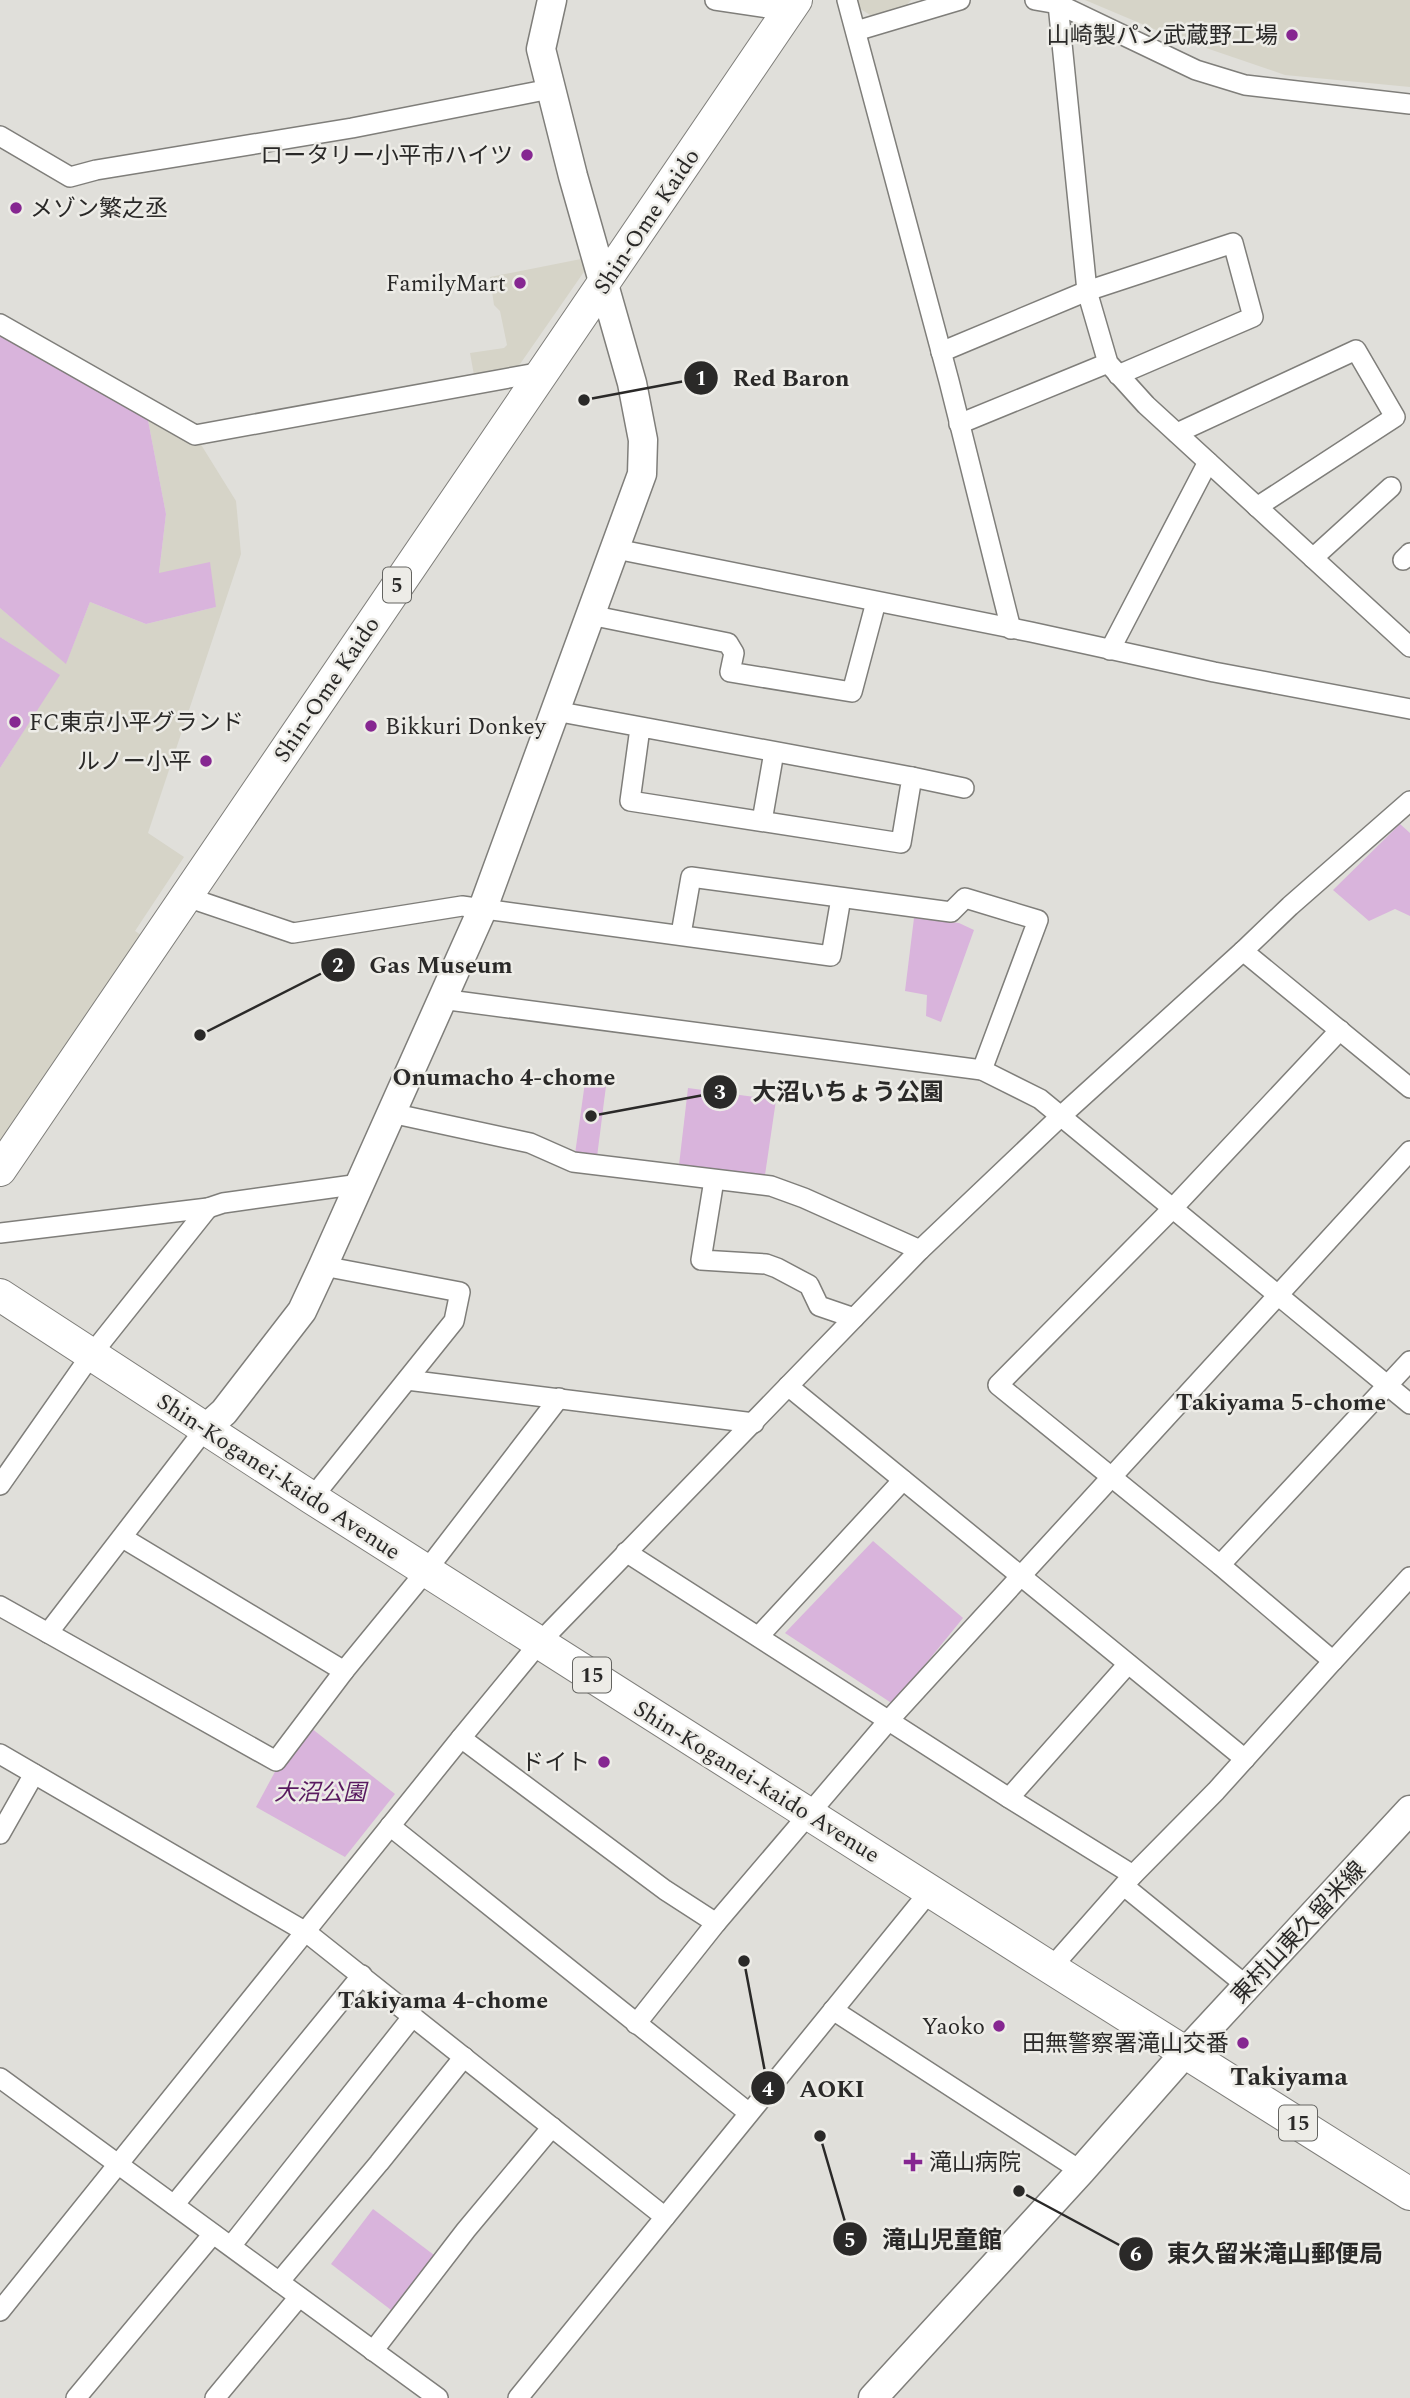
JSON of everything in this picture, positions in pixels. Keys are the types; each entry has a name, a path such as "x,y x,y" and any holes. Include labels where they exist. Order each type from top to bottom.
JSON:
{"main road":[{"name":"Shin-Ome Kaido","path":"0,1170 792,6"},
{"name":"Shin-Koganei-kaido Avenue","path":"0,1295 426,1571 1410,2194"}],"street":[{"path":"48,1633 205,1429 224,1412 302,1311 483,908 642,474 643,439 632,383 603,285 541,49 552,0"},
{"path":"715,0 792,6"},
{"path":"847,0 941,352 1011,629"},
{"path":"856,31 960,0"},
{"path":"1035,0 1058,4 1196,70 1245,85 1410,104"},
{"path":"1058,4 1087,292 1113,369 1146,405 1410,647"},
{"path":"0,136 70,177 273,139 352,128 550,89"},
{"path":"941,352 1087,292 1233,243 1253,317 958,425"},
{"path":"0,324 195,435 542,372"},
{"path":"1177,433 1356,350 1395,417 1257,507"},
{"path":"1110,650 1208,462"},
{"path":"1313,558 1391,487"},
{"path":"615,549 1410,709"},
{"path":"590,615 728,643 734,653 730,672 852,692 876,602"},
{"path":"555,711 964,788"},
{"path":"640,728 630,801 901,843 912,777"},
{"path":"762,821 774,752"},
{"path":"0,2311 540,1643 920,1250 1061,1116 1290,906 1410,801"},
{"path":"681,934 691,877 951,912 965,898 1038,920 982,1070"},
{"path":"184,896 293,933 462,906 831,956 841,898"},
{"path":"1243,951 1410,1088"},
{"path":"441,999 982,1070 1040,1099 1410,1404"},
{"path":"1333,1661 1220,1565 998,1385 1172,1209 1340,1030"},
{"path":"391,1113 530,1143 573,1162 771,1186 920,1250"},
{"path":"636,2024 716,1923 889,1720 1410,1152"},
{"path":"714,1180 701,1260 766,1264 777,1268 809,1285 819,1306 853,1318"},
{"path":"0,1233 208,1208 223,1203 360,1184"},
{"path":"0,1485 91,1355 208,1208"},
{"path":"312,1498 454,1321 460,1292 323,1266"},
{"path":"1220,1565 1410,1361"},
{"path":"407,1380 754,1423"},
{"path":"788,1385 1244,1759"},
{"path":"0,1606 276,1760 559,1398"},
{"path":"759,1636 903,1480"},
{"path":"123,1538 344,1671"},
{"path":"626,1552 1009,1798 1129,1880 1248,1987"},
{"path":"1051,1969 1129,1880 1410,1577"},
{"path":"1009,1798 1128,1664"},
{"path":"461,1738 665,1890 716,1923"},
{"path":"0,1754 306,1932 665,2217"},
{"path":"0,1834 34,1774"},
{"name":"東村山東久留米線","path":"873,2398 1185,2053 1410,1810"},
{"path":"390,1826 749,2113"},
{"path":"518,2398 930,1891"},
{"path":"174,2205 362,1976"},
{"path":"833,2010 1081,2171"},
{"path":"231,2246 413,2016"},
{"path":"279,2282 464,2057"},
{"path":"1,2080 438,2398"},
{"path":"373,2351 466,2230 552,2127"},
{"path":"76,2398 213,2234"},
{"path":"215,2398 299,2297"}],"shaded area":[{"path":"855,0 911,0 906,6 872,16 857,7"},
{"name":"山崎製パン武蔵野工場","path":"1085,0 1410,0 1410,87 1285,75 1168,35"},
{"path":"586,258 588,266 518,367 474,375 470,353 504,348 507,345 500,311 494,305 490,277"},
{"path":"147,415 195,435 236,501 241,554 148,833 184,857 135,931 153,943 0,1170 0,768 59,675 0,637 0,608 66,663 90,602 146,624 216,607 159,573 166,514"}],"green space":[{"path":"0,333 147,415 166,514 159,573 210,562 216,607 146,624 90,602 66,664 0,608"},
{"name":"FC東京小平グランド","path":"0,637 60,675 0,768"},
{"path":"1400,824 1410,833 1410,916 1395,909 1369,921 1333,890"},
{"path":"914,918 959,923 974,930 941,1022 926,1016 927,995 905,991"},
{"path":"586,1075 607,1078 597,1157 575,1154"},
{"path":"688,1088 776,1100 765,1175 679,1165"},
{"path":"873,1541 963,1618 893,1704 785,1633"},
{"name":"大沼公園","path":"311,1728 395,1794 345,1857 256,1807 277,1768"},
{"path":"373,2209 438,2258 395,2313 331,2264"}],"place":[{"name":"山崎製パン武蔵野工場","path":"1292,35"},
{"name":"ロータリー小平市ハイツ","path":"527,155"},
{"name":"メゾン繁之丞","path":"16,208"},
{"name":"FamilyMart","path":"520,283"},
{"name":"Red Baron","path":"584,400"},
{"name":"FC東京小平グランド","path":"15,722"},
{"name":"Bikkuri Donkey","path":"371,726"},
{"name":"ルノー小平","path":"206,761"},
{"name":"Gas Museum","path":"200,1035"},
{"name":"大沼いちょう公園","path":"591,1116"},
{"name":"ドイト","path":"604,1762"},
{"name":"AOKI","path":"744,1961"},
{"name":"Yaoko","path":"999,2026"},
{"name":"田無警察署滝山交番","path":"1243,2043"},
{"name":"滝山児童館","path":"820,2136"},
{"name":"滝山病院","path":"913,2162"},
{"name":"東久留米滝山郵便局","path":"1019,2191"}],"district":[{"name":"Onumacho 4-chome","path":"504,1077"},
{"name":"Takiyama 5-chome","path":"1281,1402"},
{"name":"Takiyama 4-chome","path":"443,2000"},
{"name":"Takiyama","path":"1289,2076"}]}
